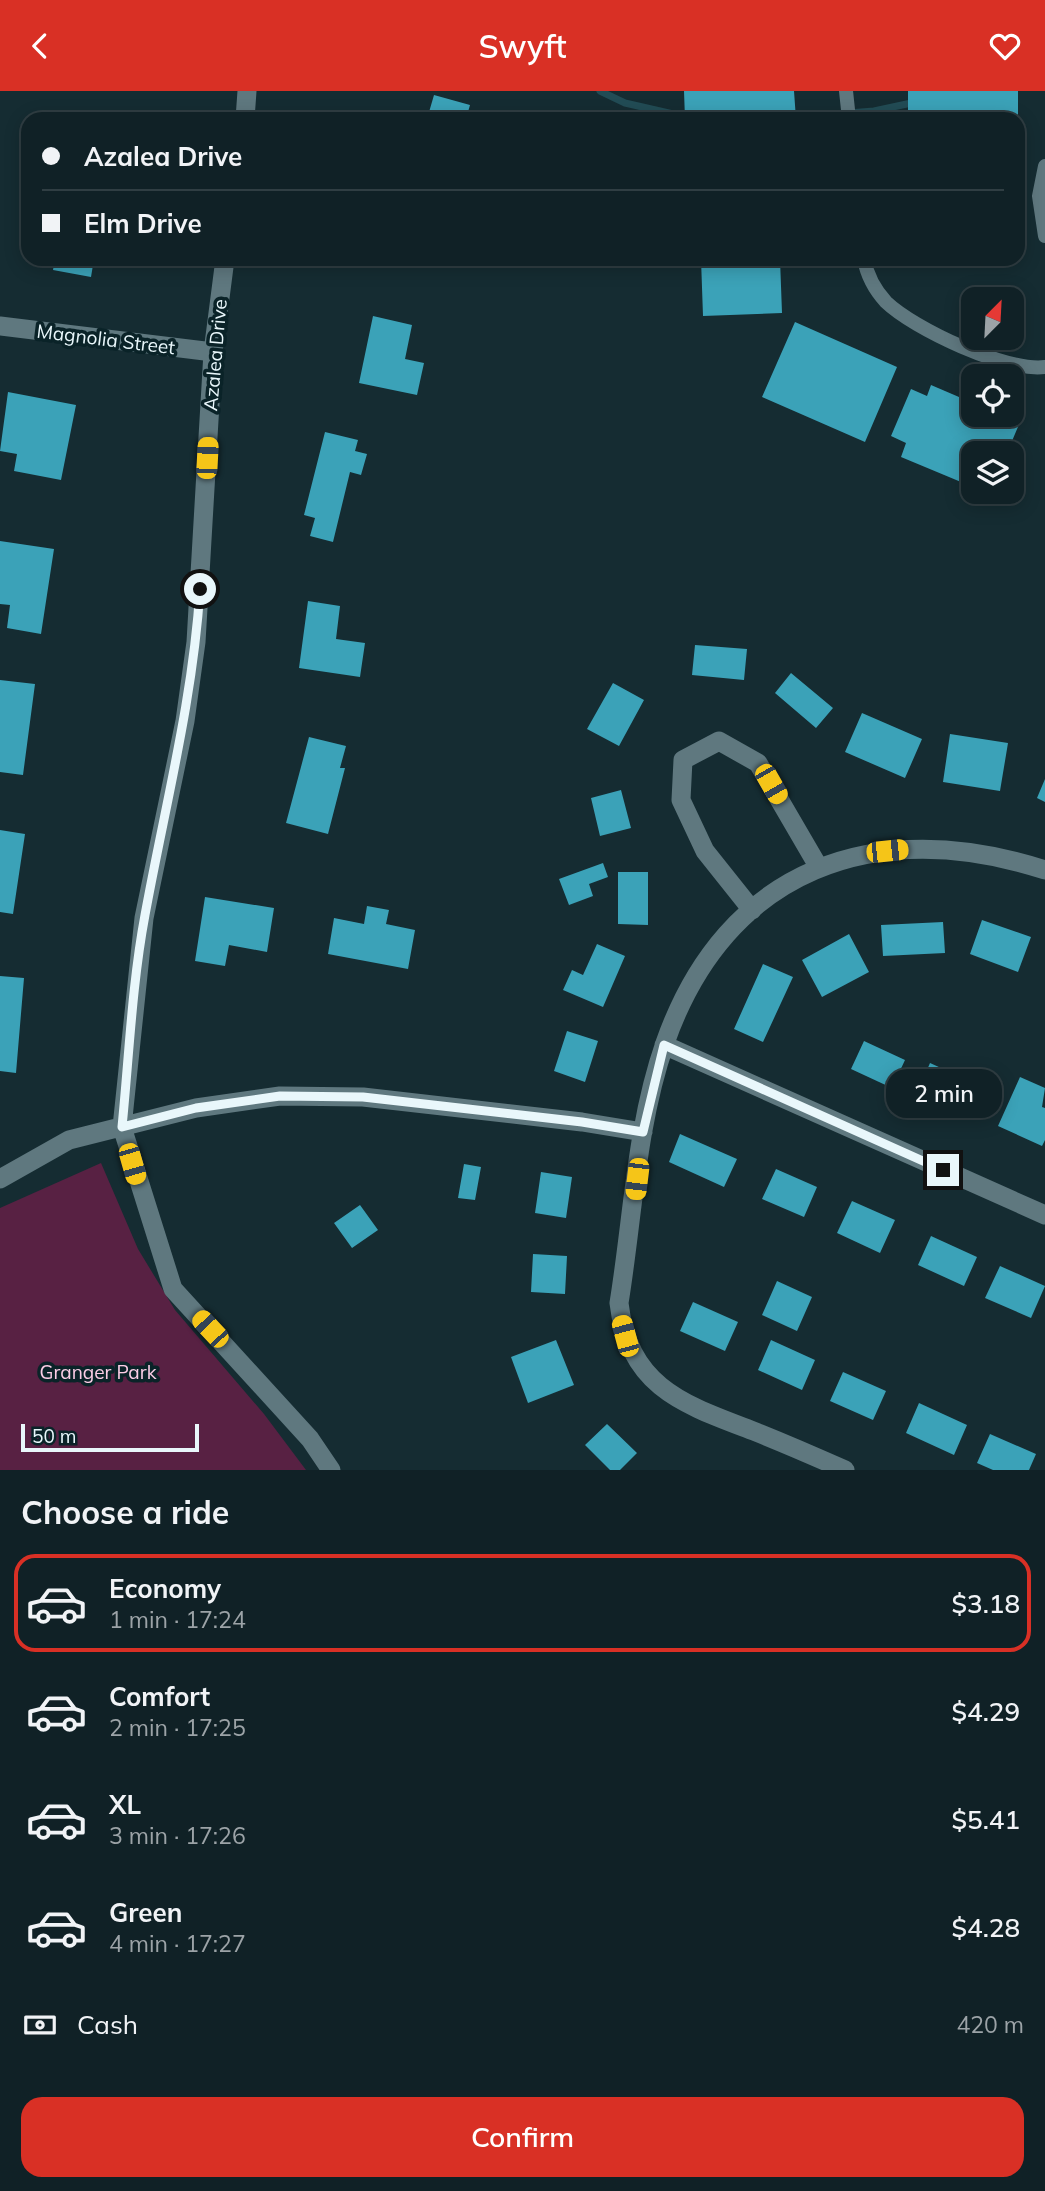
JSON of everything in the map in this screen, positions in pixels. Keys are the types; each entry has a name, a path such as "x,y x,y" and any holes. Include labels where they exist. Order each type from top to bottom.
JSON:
{"street":[{"path":"246,112 247,91"},
{"name":"Azalea Drive","path":"224,266 213,352 197,642 185,721 144,918 122,1127 173,1289 310,1439 331,1470"},
{"name":"Magnolia Street","path":"0,326 213,352"},
{"path":"752,910 705,852 681,800 683,760 719,741 758,763 818,866"},
{"path":"845,1470 685,1404 663,1391 640,1367 625,1336 619,1303 643,1132 664,1045 691,986 709,959 752,910 794,878 818,866 873,853 929,849 988,854 1045,870"},
{"path":"664,1045 1045,1215"},
{"path":"0,1179 69,1140 196,1108 280,1096 349,1097 582,1122 643,1132"}],"lane":[{"path":"846,91 848,112"},
{"path":"1045,166 1039,196 1045,236"},
{"path":"865,266 871,282 887,303 910,319 995,358 1045,367"}],"green space":[{"name":"Granger Park","path":"101,1163 138,1249 175,1310 264,1414 306,1470 0,1470 0,1208"}],"building":[{"path":"684,91 794,91 796,112 685,112"},
{"path":"908,91 1018,91 1018,112 908,112"},
{"path":"434,95 470,105 468,112 429,112"},
{"path":"54,266 93,266 91,277 53,270"},
{"path":"701,266 780,266 782,313 703,316"},
{"path":"373,316 412,325 405,359 424,363 417,395 359,383"},
{"path":"795,322 897,367 865,442 762,397"},
{"path":"931,385 961,398 961,427 1018,427 1012,441 961,441 961,482 901,457 906,443 891,436 911,389 927,396"},
{"path":"8,392 76,405 61,480 14,471 17,454 0,451"},
{"path":"325,432 358,440 355,451 367,454 361,475 350,472 333,542 310,536 315,518 304,515"},
{"path":"0,541 54,549 41,634 7,628 10,605 0,604"},
{"path":"308,601 340,606 336,639 365,643 360,677 299,668"},
{"path":"695,645 747,649 744,680 692,675"},
{"path":"791,673 833,708 816,728 775,693"},
{"path":"0,680 35,684 23,775 0,772"},
{"path":"613,683 644,700 619,746 587,729"},
{"path":"862,713 922,739 905,778 845,752"},
{"path":"950,734 1008,743 1000,791 943,782"},
{"path":"309,737 346,746 340,768 345,768 328,834 286,823"},
{"path":"1045,779 1045,802 1037,798"},
{"path":"621,790 631,828 600,836 591,798"},
{"path":"0,830 25,834 13,914 0,912"},
{"path":"603,863 608,877 589,884 593,896 569,905 559,879"},
{"path":"618,872 648,872 648,925 618,924"},
{"path":"205,897 274,908 267,952 229,945 225,966 195,961"},
{"path":"367,906 389,910 386,924 415,930 408,969 328,954 334,918 364,924"},
{"path":"982,920 1031,937 1018,972 970,954"},
{"path":"943,922 945,953 883,956 881,925"},
{"path":"849,934 869,972 822,997 802,960"},
{"path":"597,944 625,956 603,1007 563,990 572,970 583,975"},
{"path":"763,964 793,977 763,1042 734,1029"},
{"path":"0,976 24,978 16,1073 0,1071"},
{"path":"567,1031 598,1041 585,1082 554,1071"},
{"path":"864,1041 905,1060 892,1088 851,1069"},
{"path":"930,1063 972,1082 959,1111 917,1093"},
{"path":"1020,1077 1045,1088 1042,1107 1045,1108 1045,1140 1042,1146 998,1126"},
{"path":"680,1134 737,1159 724,1187 669,1162"},
{"path":"464,1164 481,1167 475,1200 458,1198"},
{"path":"776,1169 817,1187 804,1217 762,1199"},
{"path":"541,1172 572,1177 566,1218 535,1213"},
{"path":"852,1201 895,1220 880,1253 837,1233"},
{"path":"360,1205 378,1230 352,1248 334,1223"},
{"path":"931,1236 977,1257 964,1286 918,1265"},
{"path":"533,1254 567,1256 565,1294 531,1292"},
{"path":"1000,1266 1045,1286 1031,1318 985,1298"},
{"path":"777,1281 812,1297 797,1331 762,1315"},
{"path":"693,1302 738,1322 725,1351 680,1331"},
{"path":"556,1340 574,1385 528,1403 511,1357"},
{"path":"771,1340 815,1360 802,1390 758,1370"},
{"path":"843,1372 886,1391 873,1420 830,1401"},
{"path":"919,1403 967,1425 954,1455 906,1433"},
{"path":"607,1424 637,1453 620,1470 610,1470 585,1445"},
{"path":"990,1434 1036,1454 1029,1470 993,1470 977,1463"}],"waterway":[{"path":"600,91 625,103 664,112"},
{"path":"861,112 916,102"}],"route":[{"path":"200,589 197,642 185,721 144,918 122,1127 196,1108 280,1096 363,1097 582,1122 643,1132 664,1045 943,1170"}]}
